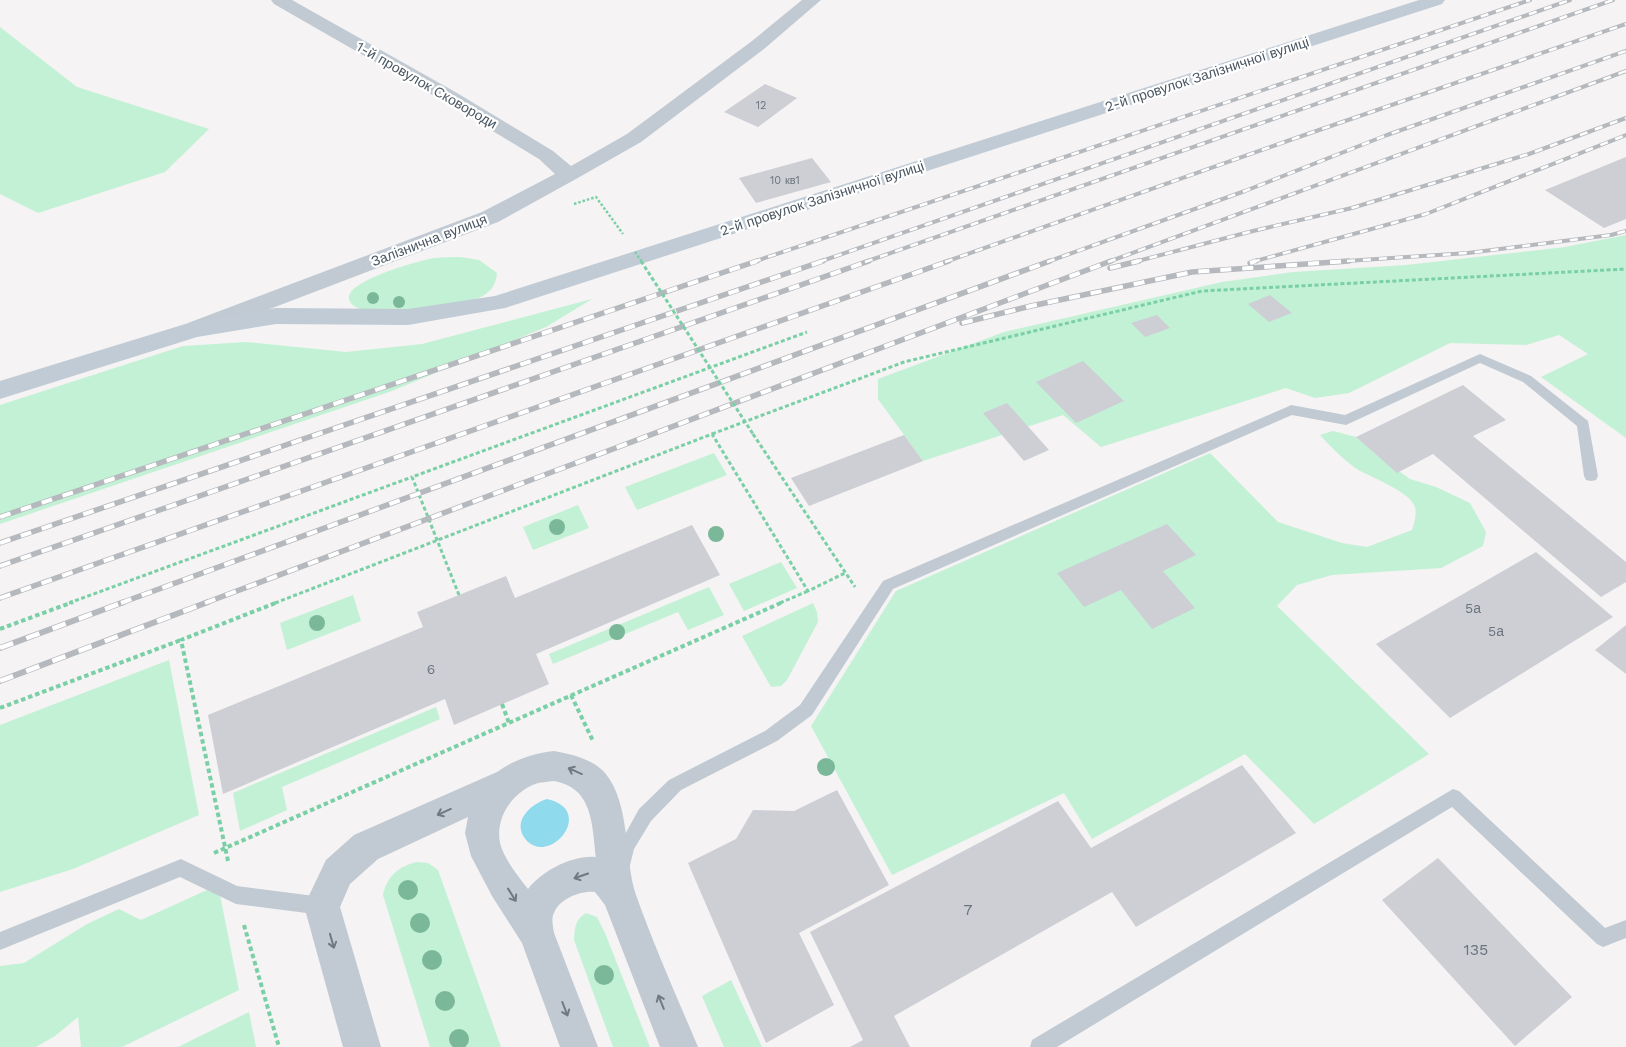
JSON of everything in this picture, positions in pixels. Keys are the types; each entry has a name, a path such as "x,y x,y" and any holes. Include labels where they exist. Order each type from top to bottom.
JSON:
{"street":[{"name":"1-й провулок Сковороди","path":"280,0 450,97 546,156 569,176"},
{"name":"Залізнична вулиця","path":"0,390 195,329 490,217 569,176 634,138 758,44 812,0"},
{"name":"2-й провулок Залізничної вулиці","path":"195,329 276,316 408,317 497,303 1436,0"},
{"path":"362,1047 322,906 338,872 366,847 505,784 528,770 553,765 577,770 595,786 604,807 618,893 679,1047"},
{"path":"505,784 488,807 482,833 489,858 536,933 579,1047"},
{"path":"536,933 535,917 541,899 562,882 590,873 606,878 618,893"}],"lane":[{"path":"618,893 626,847 645,815 675,785 772,736 806,710 888,585 1291,410 1346,420 1480,358 1527,379 1582,424 1591,476"},
{"path":"1039,1047 1453,797 1603,938 1626,928"},
{"path":"0,940 181,868 236,894 322,906"}],"path":[{"path":"596,197 624,236"},
{"path":"630,244 794,498 871,610"},
{"path":"0,708 904,362 1202,291 1626,270"},
{"path":"0,629 807,332"},
{"path":"712,434 808,591"},
{"path":"412,477 459,595"},
{"path":"181,868 845,573"},
{"path":"181,640 236,894 279,1047"},
{"path":"502,704 509,723"}],"green space":[{"path":"0,27 77,87 209,129 165,172 38,213 0,194"},
{"path":"1626,235 1626,438 1541,377 1588,354 1559,335 1526,345 1450,343 1349,393 1315,398 1286,388 1101,447 1063,415 923,461 878,399 878,379 1004,332 1222,282 1293,272 1406,265 1565,247"},
{"path":"461,257 479,260 497,273 493,287 481,297 437,307 396,311 364,310 354,306 349,298 353,290 379,275 412,263 434,258"},
{"path":"592,299 546,327 392,391 0,524 0,405 183,346 246,342 346,352 422,344"},
{"path":"1333,431 1356,437 1379,457 1410,479 1436,487 1470,503 1486,532 1483,546 1441,568 1332,575 1297,585 1277,606 1429,754 1314,824 1245,754 1092,839 1064,793 892,875 811,726 896,591 1210,453 1278,522 1342,543 1367,547 1412,530 1416,513 1411,501 1397,490 1360,471 1336,452 1320,435"},
{"path":"714,453 727,475 637,510 625,487"},
{"path":"578,505 589,528 533,550 523,527"},
{"path":"781,562 797,588 744,611 729,584"},
{"path":"709,587 724,615 688,630 678,612 553,664 549,654"},
{"path":"353,595 361,621 287,650 280,623"},
{"path":"813,603 817,612 818,622 787,680 781,686 771,687 742,636"},
{"path":"169,660 199,815 73,869 0,892 0,725"},
{"path":"436,707 440,719 282,787 287,810 240,831 233,793"},
{"path":"417,862 428,863 438,870 501,1047 430,1047 383,895 387,882 399,869"},
{"path":"218,885 239,990 122,1047 81,1047 78,1017 55,1036 36,1047 0,1047 0,966 24,963 87,924 119,909 141,920"},
{"path":"586,913 597,917 605,933 650,1047 613,1047 574,940 576,924"},
{"path":"731,980 762,1047 724,1047 702,996"},
{"path":"249,1012 256,1047 178,1047"}],"water":[{"path":"547,799 561,805 568,814 569,823 557,841 547,846 537,847 527,841 522,834 521,821 534,805"}],"building":[{"path":"765,84 797,98 758,127 724,112"},
{"path":"1626,157 1626,219 1604,228 1545,190"},
{"path":"812,158 831,182 756,203 739,178"},
{"path":"1270,295 1292,313 1269,322 1248,304"},
{"path":"1157,315 1170,328 1145,337 1131,323"},
{"path":"1083,361 1124,401 1076,423 1036,382"},
{"path":"1463,385 1506,420 1473,436 1626,562 1626,582 1601,597 1433,454 1397,473 1356,437"},
{"path":"1007,403 1049,450 1024,461 983,413"},
{"path":"904,435 923,461 809,506 791,478"},
{"path":"1167,524 1196,555 1163,571 1195,608 1152,629 1121,590 1084,607 1057,573"},
{"path":"692,525 720,575 536,654 549,684 454,725 445,699 223,794 208,715 423,627 417,612 506,576 515,598"},
{"path":"1536,552 1613,617 1450,718 1376,644"},
{"path":"1626,625 1626,674 1595,650"},
{"path":"1242,765 1296,833 1136,927 1112,892 894,1016 910,1047 850,1047 863,1040 810,932 1058,801 1091,848"},
{"path":"837,790 889,885 799,933 834,1005 766,1043 688,863 736,839 753,810 794,811"},
{"path":"1438,858 1572,997 1515,1046 1382,900"}],"railway":[{"path":"753,262 1530,0"},
{"path":"819,262 1570,0"},
{"path":"865,262 1613,0"},
{"path":"945,262 1626,24"},
{"path":"1047,262 1245,191 1387,135 1626,51"},
{"path":"1108,262 1626,71"},
{"path":"1134,262 1352,208 1529,154 1626,118"},
{"path":"1252,262 1426,214 1626,135"},
{"path":"1331,262 1468,253 1611,235 1626,231"},
{"path":"0,517 757,261"},
{"path":"0,543 823,261"},
{"path":"0,566 869,261"},
{"path":"0,598 949,261"},
{"path":"121,603 1050,261"},
{"path":"205,603 1111,261"},
{"path":"1110,268 1139,261"},
{"path":"1250,263 1256,261"},
{"path":"962,323 1031,306 1192,272 1349,261"},
{"path":"0,648 124,602"},
{"path":"0,681 208,602"}]}
